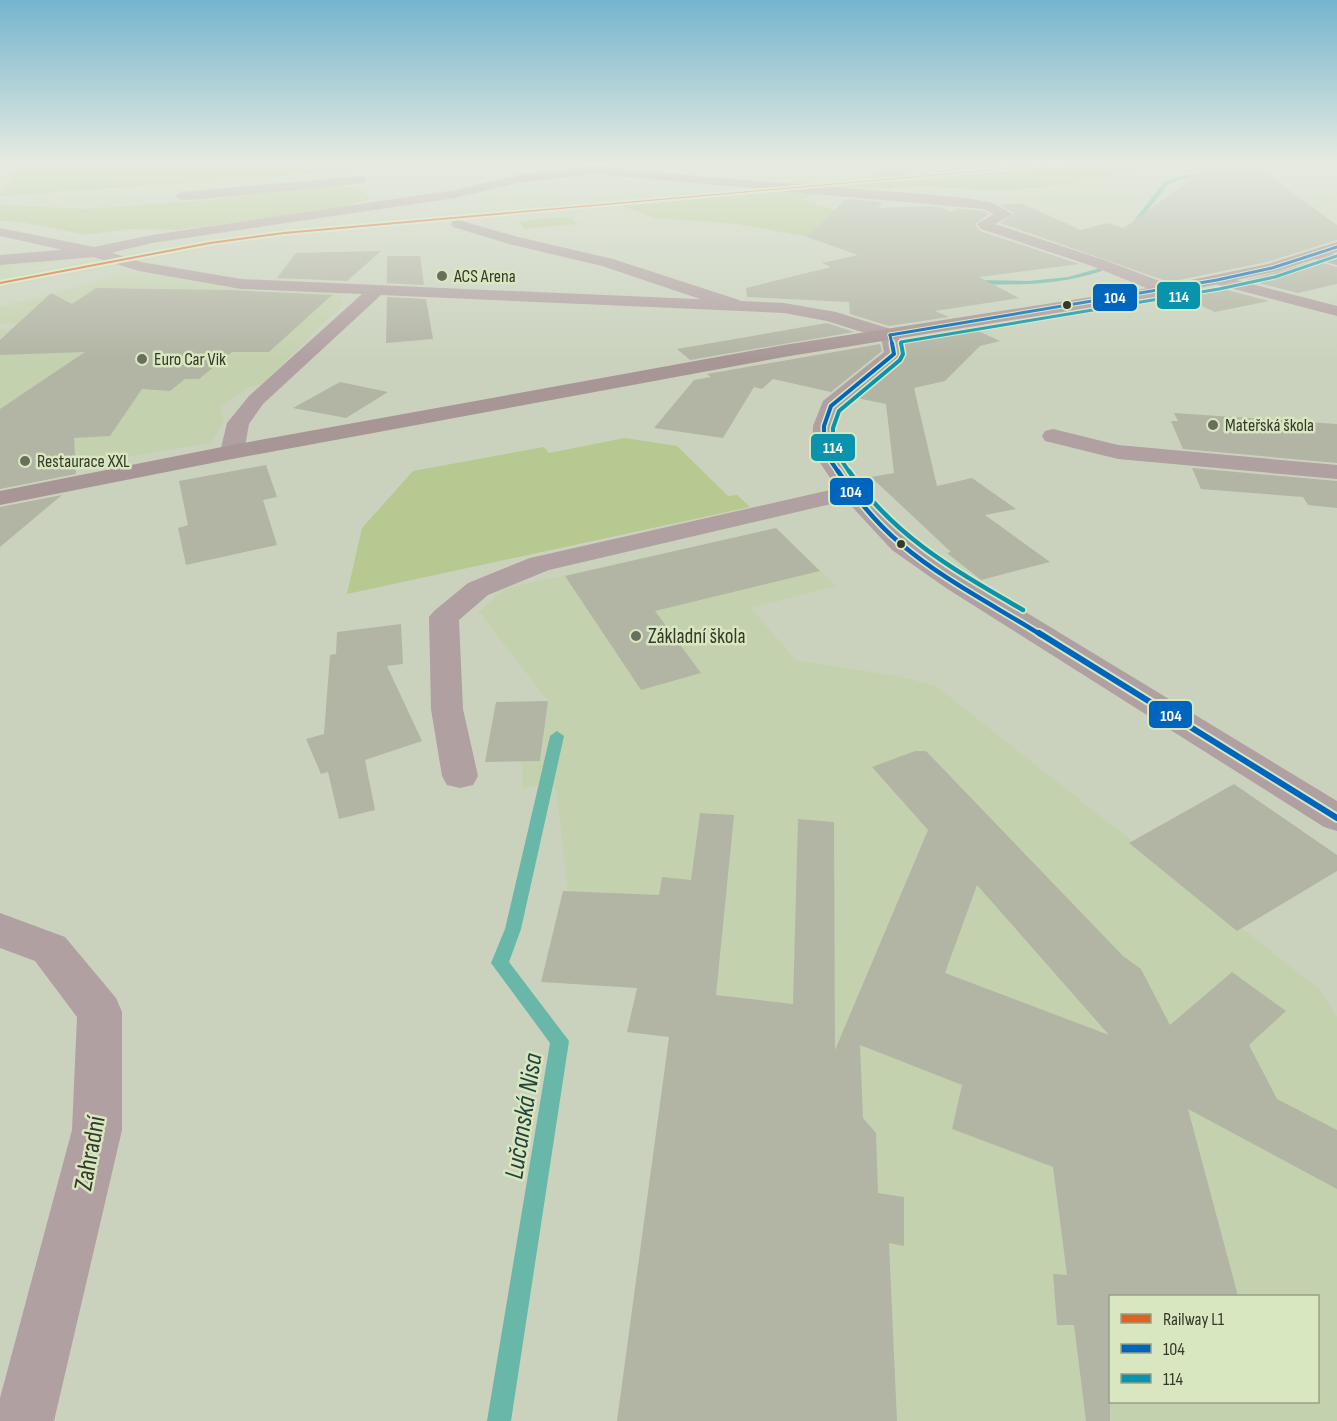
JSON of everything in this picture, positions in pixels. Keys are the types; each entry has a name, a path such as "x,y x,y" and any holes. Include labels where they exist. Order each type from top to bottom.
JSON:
{"main road":[{"path":"0,498 232,452 784,351 1167,290 1316,255 1337,247"}],"street":[{"path":"0,260 94,252 153,239 231,227"},
{"path":"469,227 514,241 607,262 733,304"},
{"path":"990,227 1098,263 1167,290"},
{"path":"0,232 94,252 139,266 241,284 548,295 784,308 830,316 890,335 894,354 831,406 824,426 824,451 852,492 901,544 956,582 1337,818"},
{"path":"1316,255 1337,260"},
{"path":"1217,280 1337,311"},
{"path":"232,452 238,423 256,400 376,290"},
{"path":"1053,436 1118,452 1337,472"},
{"path":"460,776 447,709 444,618 478,589 540,564 852,492"},
{"name":"Zahradní","path":"0,930 50,949 100,1012 97,1130 24,1421"}],"shaded area":[{"path":"385,227 287,236 214,247 0,288 0,263 82,257 13,270 15,275 205,240 282,229"},
{"path":"123,273 161,275 253,292 338,292 343,304 263,384 247,388 221,407 224,422 211,443 102,461 0,483 0,330 12,329 17,323 0,324 0,307"},
{"path":"776,528 836,586 751,608 796,660 903,677 936,686 1320,990 1337,1017 1337,1421 622,1421 669,1037 630,1032 638,989 546,977 568,892 557,796 553,784 522,788 522,761 541,760 548,701 479,612 496,596 511,587"}],"green space":[{"path":"48,227 198,227 178,230 129,229 86,235"},
{"path":"756,227 832,227 821,239"},
{"path":"625,438 677,446 728,496 737,495 750,507 347,594 362,528 413,471 544,447 549,453"}],"building":[{"path":"817,227 977,227 980,231 1079,264 979,277 1019,298 935,311 949,317 889,326 850,314 849,302 747,297 746,288 831,267 822,263 858,255 807,237"},
{"path":"1012,227 1075,227 1081,230 1091,227 1337,227 1337,240 1267,262 1169,282"},
{"path":"381,251 347,281 277,278 296,253"},
{"path":"387,256 420,256 424,285 387,283"},
{"path":"1315,261 1337,267 1337,284 1298,293 1246,280"},
{"path":"1216,287 1269,301 1215,312 1177,295"},
{"path":"96,288 231,290 332,295 269,352 232,352 199,379 185,379 170,391 142,389 110,436 74,438 76,474 0,489 0,409 85,352 0,355 0,340 51,293 72,304"},
{"path":"387,297 426,299 433,339 386,343"},
{"path":"827,323 854,332 690,360 677,349"},
{"path":"974,329 1000,341 980,346 945,381 914,388 937,486 972,478 1016,509 985,515 1050,562 981,580 947,553 951,552 871,477 894,473 886,404 857,398 905,356 902,340"},
{"path":"880,344 882,351 831,392 773,379 762,389 754,387 723,438 654,428 694,380 711,377 707,374"},
{"path":"340,382 388,392 346,418 293,408"},
{"path":"1174,413 1337,424 1337,463 1183,449 1171,421 1178,421"},
{"path":"266,465 277,497 263,500 277,545 186,565 178,528 188,525 179,481"},
{"path":"1192,468 1337,481 1337,508 1308,505 1303,497 1201,489"},
{"path":"62,495 0,547 0,507"},
{"path":"776,528 820,571 655,611 701,673 641,690 565,576"},
{"path":"401,624 403,664 387,666 422,741 365,760 375,810 339,819 328,772 321,774 306,739 324,734 330,655 336,654 337,632"},
{"path":"548,701 540,761 485,762 496,702"},
{"path":"915,751 926,751 1123,956 1141,969 1170,1025 1232,972 1286,1011 1249,1045 1277,1099 1337,1130 1337,1189 1188,1109 1238,1295 1109,1295 1110,1421 1086,1421 1074,1325 1057,1325 1053,1274 1067,1275 1053,1167 952,1129 962,1085 860,1045 863,1118 876,1133 878,1193 904,1197 904,1246 889,1243 897,1421 617,1421 669,1037 627,1032 637,988 541,982 563,891 659,895 662,877 691,880 700,813 734,815 716,995 793,1004 798,819 834,822 835,1050 928,830 872,767","holes":["977,885 1109,1035 945,973"]},
{"path":"1234,784 1337,855 1337,871 1237,931 1129,843"}],"waterway":[{"name":"Lučanská Nisa","path":"1129,231 1132,227"},
{"name":"Lučanská Nisa","path":"969,282 1029,283 1069,279 1100,270"},
{"name":"Lučanská Nisa","path":"499,1421 560,1041 500,963 513,929 557,736"}],"rail line":[{"name":"L1","path":"0,283 210,243 348,227"}],"transit line":[{"name":"104","path":"890,335 1217,280 1272,268 1337,247"},
{"name":"114","path":"1023,610 961,574 907,537 859,486 833,448 833,428 839,411 900,360 903,354 901,342 1219,289 1275,277 1337,256"},
{"name":"104","path":"890,335 894,354 831,406 824,426 824,451 852,492 901,544 956,582 1337,818"}],"place":[{"name":"ACS Arena","path":"442,276"},
{"name":"Euro Car Vik","path":"142,359"},
{"name":"Mateřská škola","path":"1213,425"},
{"name":"Restaurace XXL","path":"25,461"},
{"name":"Základní škola","path":"636,636"}]}
